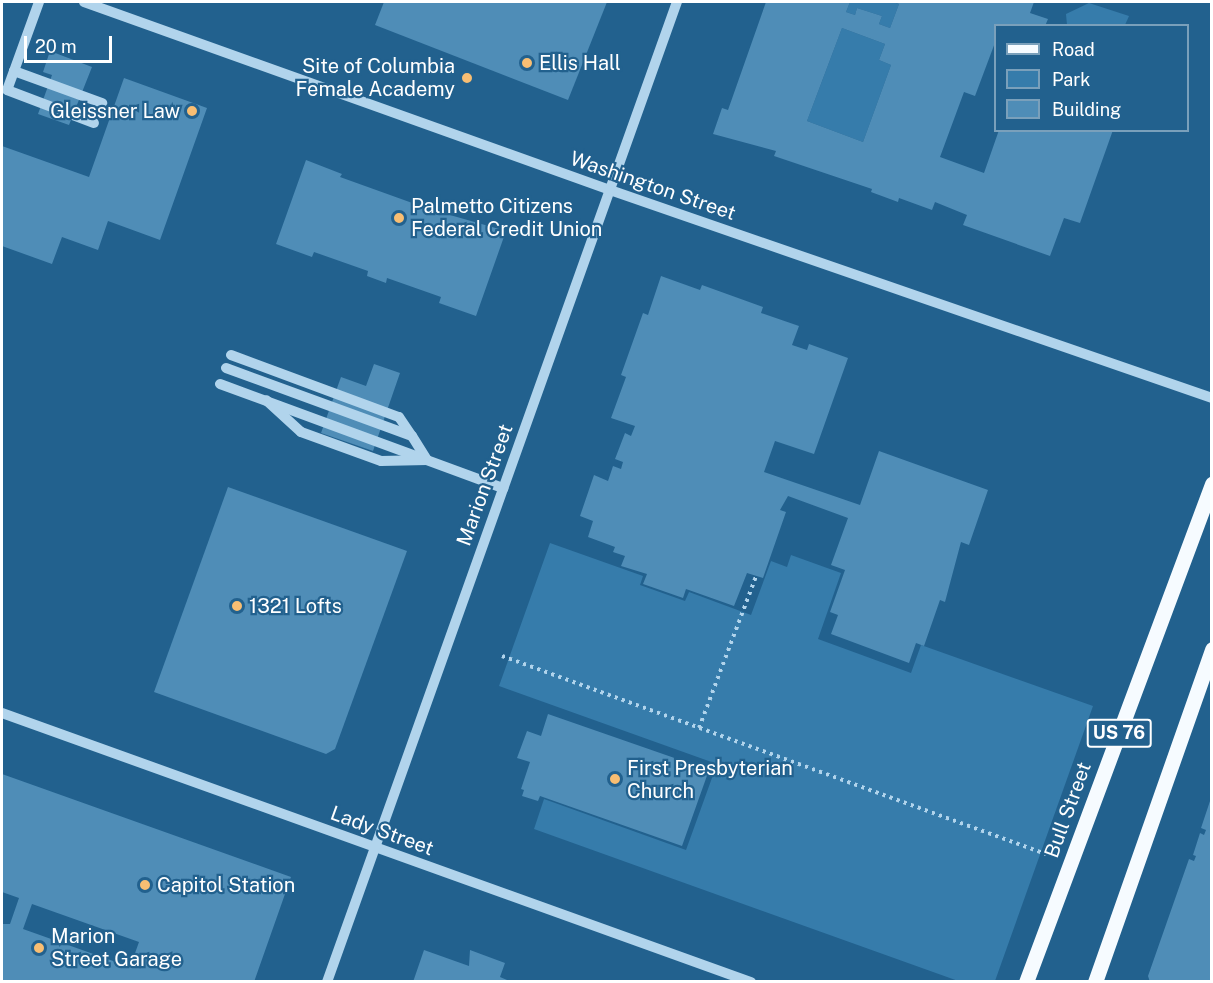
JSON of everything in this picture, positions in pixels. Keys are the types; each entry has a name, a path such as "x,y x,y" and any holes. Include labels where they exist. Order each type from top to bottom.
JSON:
{"main road":[{"name":"Bull Street","path":"1026,981 1212,484"},
{"name":"US 76","path":"1095,981 1212,649"}],"street":[{"path":"39,2 7,90 94,123"},
{"name":"Washington Street","path":"84,2 610,190 1212,398"},
{"name":"Marion Street","path":"327,981 677,2"},
{"path":"14,71 102,103"},
{"path":"231,355 399,417 427,460"},
{"path":"226,368 412,436"},
{"path":"220,384 502,488"},
{"path":"266,400 301,432 381,461 427,460"},
{"name":"Lady Street","path":"2,713 751,981"}],"path":[{"path":"699,728 756,576"},
{"path":"502,656 1046,854"}],"green space":[{"path":"850,2 899,4 890,28 879,24 882,16 857,8 855,15 846,12"},
{"path":"1089,3 1129,16 1125,24 1067,24 1066,14"},
{"path":"842,28 885,44 879,60 891,65 863,142 807,121"},
{"path":"550,543 643,576 640,585 685,601 689,592 751,615 771,561 787,567 791,555 841,573 818,639 911,673 921,645 1093,706 995,981 961,982 534,829 544,799 686,850 717,764 499,686"}],"building":[{"name":"Ellis Hall","path":"384,2 607,2 568,100 375,25"},
{"path":"766,2 850,2 846,12 855,15 857,8 882,16 879,24 890,28 899,4 894,2 1034,2 1030,13 1048,19 1046,24 994,24 994,45 975,96 964,92 940,157 984,173 998,132 1112,132 1080,223 1064,218 1050,256 963,225 967,215 935,202 932,210 899,198 898,202 871,192 872,189 774,156 776,151 713,134 722,108 728,110","holes":["842,28 885,44 879,60 891,65 863,142 807,121"]},
{"path":"50,51 92,67 69,125 38,114 52,75 43,72"},
{"path":"124,78 207,108 160,240 108,221 98,250 62,237 52,264 2,246 2,146 89,177"},
{"path":"306,160 342,174 340,177 429,209 506,231 476,316 439,303 441,297 387,278 386,283 367,276 368,271 314,252 312,257 276,244"},
{"path":"661,276 700,290 702,285 763,307 761,313 799,326 792,345 807,350 809,344 848,358 814,454 775,441 764,472 860,505 879,451 988,490 969,545 961,542 945,602 940,600 924,646 916,643 909,663 831,634 838,615 830,612 845,570 831,565 848,518 788,496 780,510 786,512 763,578 747,573 734,606 686,589 683,598 643,584 647,574 621,566 625,556 613,552 615,547 588,537 593,521 580,516 594,475 608,481 613,466 621,469 623,462 615,459 625,433 631,436 635,426 611,418 626,377 621,375 643,313 648,315"},
{"path":"374,364 400,373 373,451 321,433 341,377 366,386"},
{"path":"228,487 407,551 335,749 326,754 154,692"},
{"name":"First Presbyterian Church","path":"548,714 709,770 682,846 540,796 538,801 522,796 524,790 521,789 530,762 517,758 527,731 541,736"},
{"name":"Capitol Station","path":"2,774 291,877 254,982 2,982 2,924 10,924 19,898 2,892","holes":["32,904 139,942 130,967 23,929"]},
{"path":"1211,798 1212,982 1150,982 1148,976 1189,859 1194,861 1196,856 1193,855 1200,833 1204,835 1206,830 1201,828"},
{"path":"424,950 469,966 470,950 505,963 500,977 512,982 413,982"}],"place":[{"name":"Ellis Hall","path":"527,63"},
{"name":"Site of Columbia Female Academy","path":"467,78"},
{"name":"Gleissner Law","path":"192,111"},
{"name":"Palmetto Citizens Federal Credit Union","path":"399,218"},
{"name":"1321 Lofts","path":"237,606"},
{"name":"First Presbyterian Church","path":"615,779"},
{"name":"Capitol Station","path":"145,885"},
{"name":"Marion Street Garage","path":"39,948"}]}
